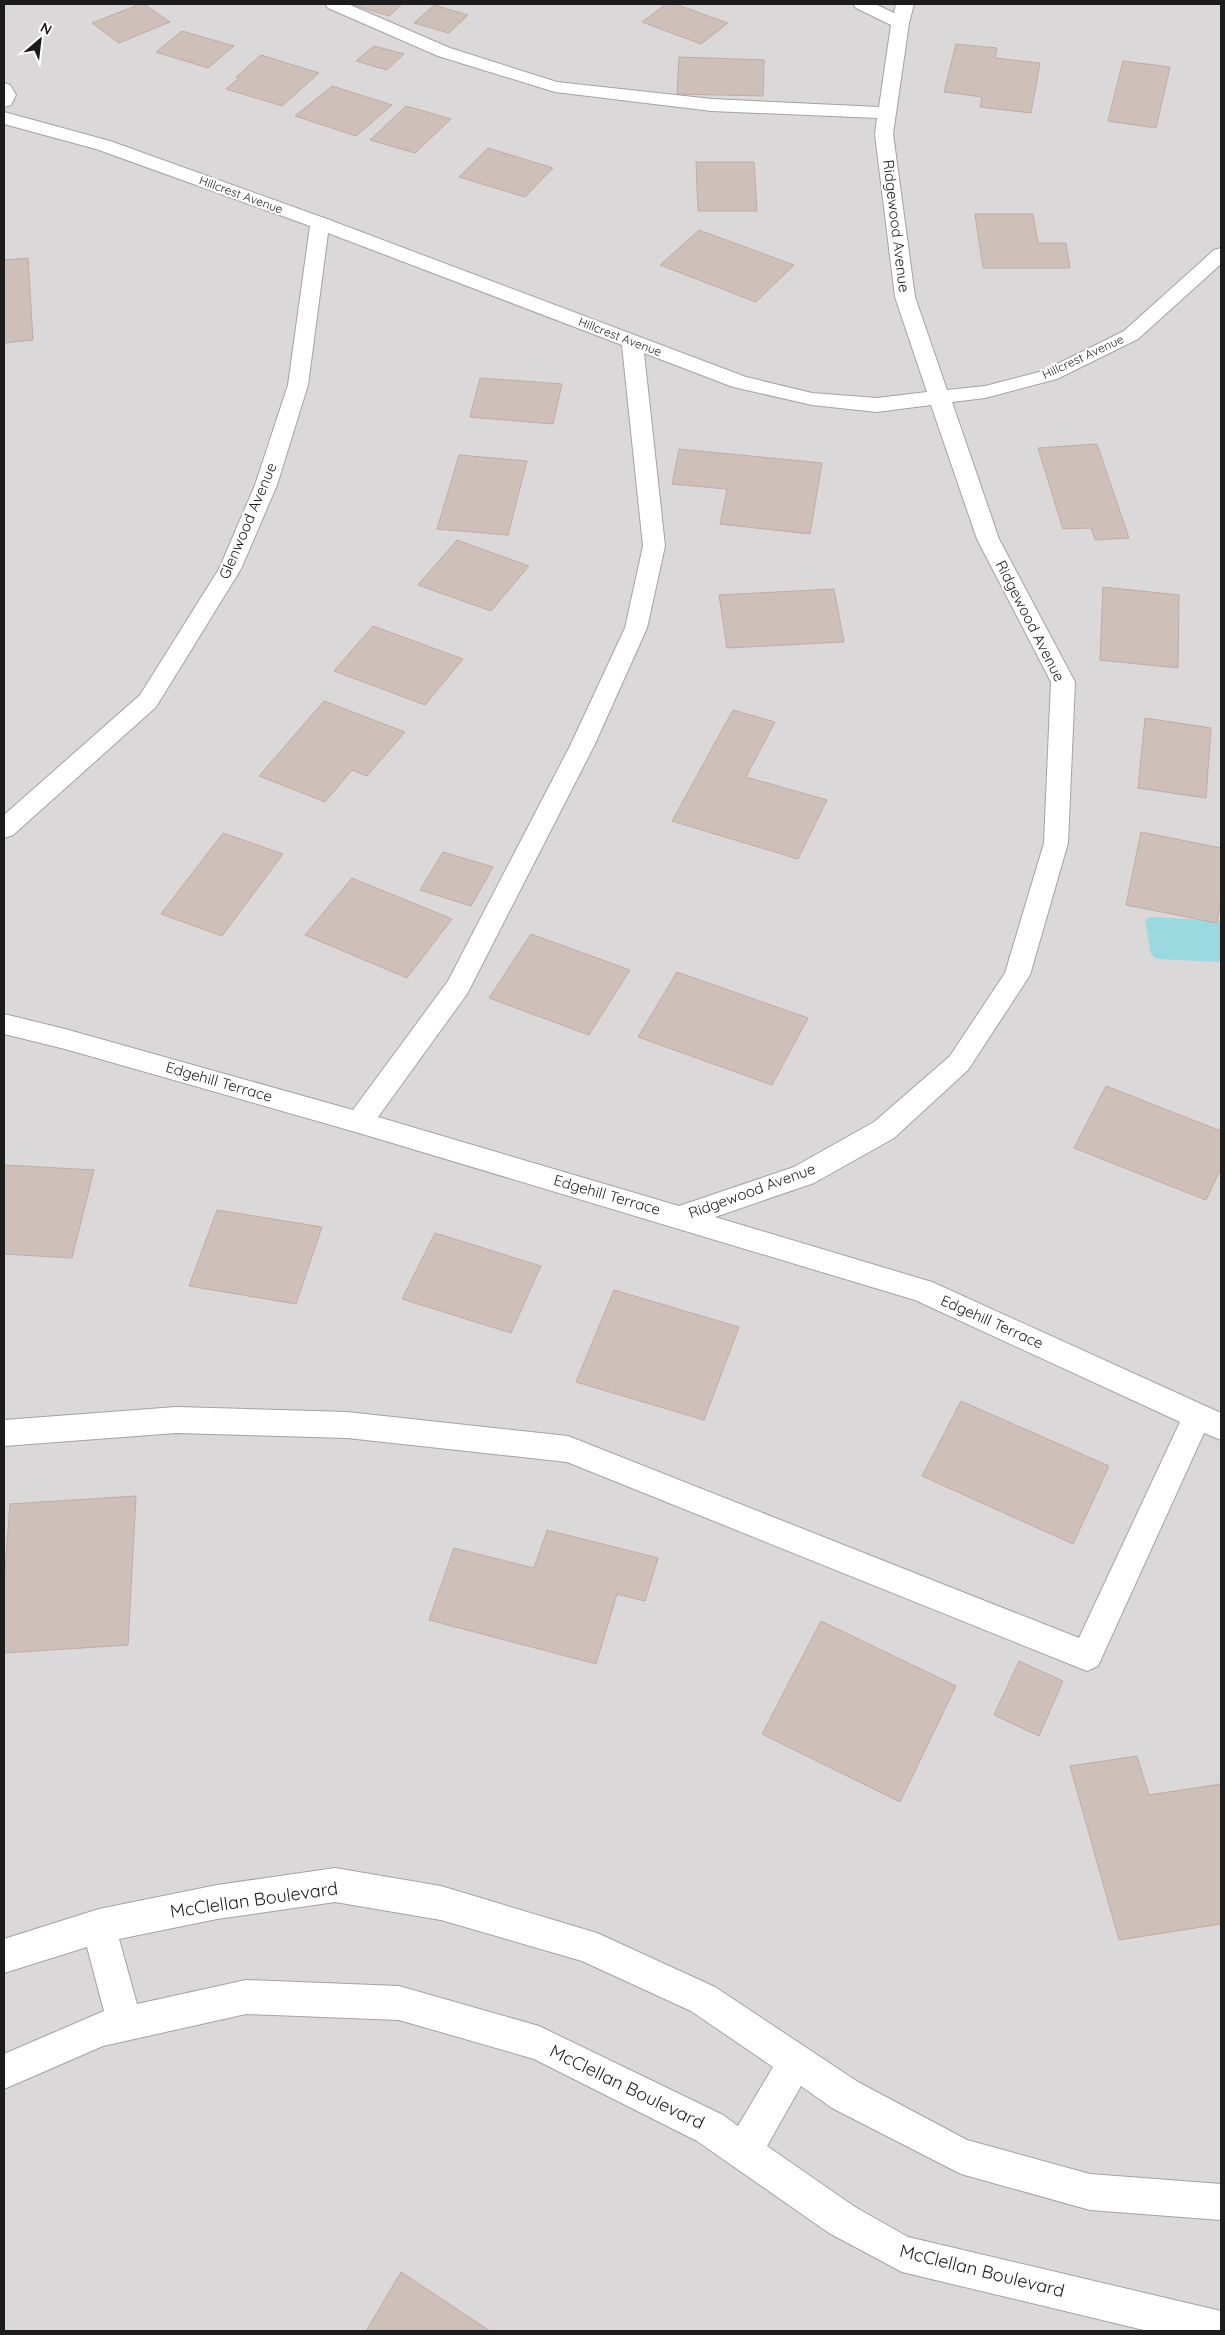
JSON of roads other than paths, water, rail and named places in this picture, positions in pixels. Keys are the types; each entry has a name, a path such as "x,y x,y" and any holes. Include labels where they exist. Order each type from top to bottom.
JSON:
{"street":[{"path":"334,4 444,52 555,87 712,105 886,113"},
{"path":"862,4 902,13"},
{"name":"Ridgewood Avenue","path":"681,1217 804,1176 884,1130 959,1063 1017,975 1056,843 1063,682 988,539 904,297 884,134 902,13"},
{"path":"4,89 6,95 4,101"},
{"name":"Hillcrest Avenue","path":"4,118 102,145 320,223 740,382 812,399 877,405 985,392 1050,375 1131,334 1221,254"},
{"name":"Glenwood Avenue","path":"4,829 148,701 230,569 266,486 298,385 320,223"},
{"path":"359,1122 458,987 582,746 636,628 654,546 632,341"},
{"name":"Edgehill Terrace","path":"4,1024 66,1038 359,1122 922,1290 1210,1421"},
{"path":"4,1433 176,1420 347,1426 568,1449 1087,1656 1210,1421"},
{"name":"McClellan Boulevard","path":"4,1956 98,1926 217,1902 336,1885 441,1903 585,1945 703,1999 845,2095 961,2156 1090,2192 1221,2202"},
{"path":"98,1926 125,2024"},
{"name":"McClellan Boulevard","path":"4,2072 101,2029 246,1997 399,2003 539,2043 710,2128 842,2220 902,2254 1221,2330"},
{"path":"743,2152 796,2062"}],"water":[{"path":"1151,917 1221,921 1221,962 1157,959 1151,954 1145,920"}]}
